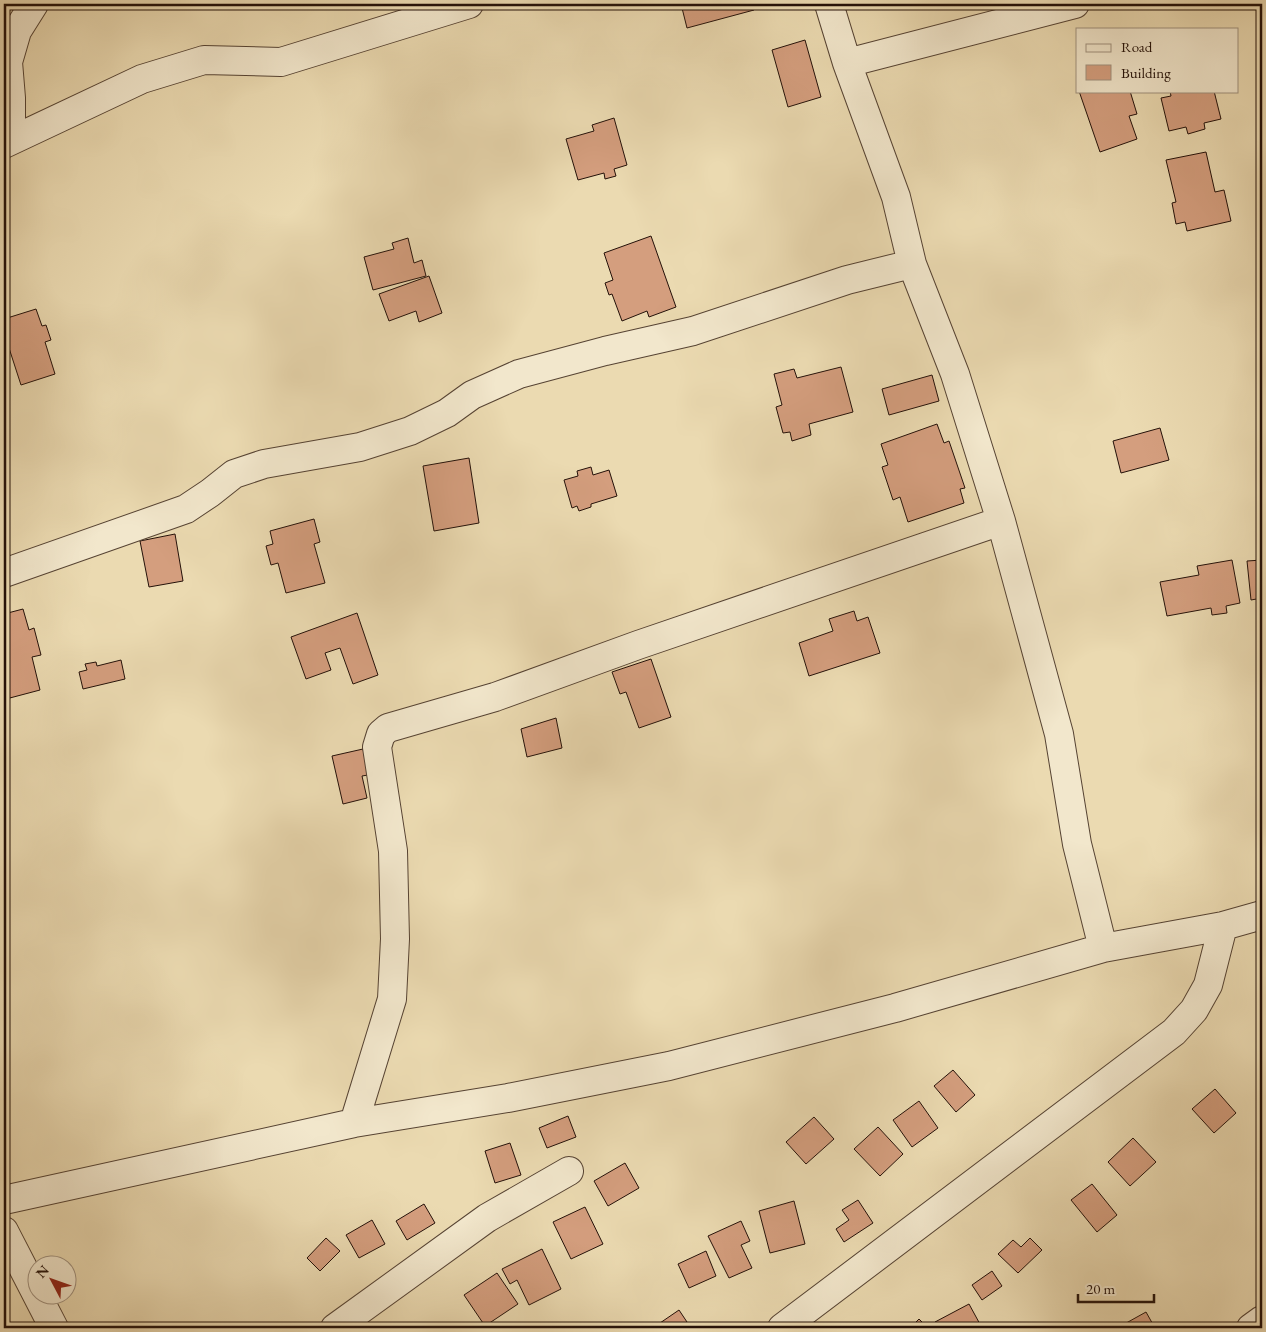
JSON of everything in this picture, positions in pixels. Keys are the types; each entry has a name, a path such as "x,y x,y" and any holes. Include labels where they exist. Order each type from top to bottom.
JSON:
{"street":[{"path":"7,142 11,98 8,62 17,31 34,4"},
{"path":"7,142 142,79 204,60 281,62 469,4"},
{"path":"829,4 847,62 896,197 912,264 955,374 1000,520 1059,734 1077,844 1102,948"},
{"path":"847,62 1075,4"},
{"path":"4,573 186,508 210,493 234,474 264,464 360,447 410,432 447,413 472,395 518,374 605,351 693,331 847,280 912,264"},
{"path":"354,1123 392,999 395,939 393,851 377,747 381,734 388,728 495,697 638,645 1000,520"},
{"path":"4,1200 354,1123 508,1098 669,1066 895,1008 1102,948 1223,926 1262,915"},
{"path":"782,1328 1174,1032 1194,1010 1208,985 1223,926"},
{"path":"335,1328 487,1218 569,1171"},
{"path":"4,1232 54,1328"},
{"path":"1251,1328 1262,1320"}],"building":[{"path":"681,4 752,4 754,10 687,28"},
{"path":"805,40 821,97 788,107 772,50"},
{"path":"1079,92 1130,92 1137,114 1129,116 1137,139 1100,152"},
{"path":"1170,92 1214,92 1221,119 1204,123 1205,129 1188,134 1186,127 1169,131 1161,98 1171,96"},
{"path":"614,118 627,165 614,169 616,176 605,179 604,173 578,180 566,139 594,131 592,125"},
{"path":"1206,152 1215,192 1224,190 1231,221 1187,231 1185,222 1176,224 1172,203 1176,202 1166,160"},
{"path":"651,236 676,307 649,317 647,311 622,321 612,294 609,295 605,283 613,280 604,253"},
{"path":"408,238 414,263 422,260 426,276 373,290 364,257 394,249 392,243"},
{"path":"429,276 442,313 419,322 416,311 389,321 379,294"},
{"path":"36,309 42,326 46,325 51,340 45,342 55,374 21,385 8,345 4,347 4,319"},
{"path":"841,367 853,412 809,424 811,435 792,441 790,432 783,433 776,407 782,405 774,374 794,369 797,378"},
{"path":"932,375 939,401 889,415 882,389"},
{"path":"937,424 944,443 949,441 965,488 960,489 964,503 908,522 900,497 893,500 882,467 888,465 881,444"},
{"path":"1160,428 1169,460 1121,473 1113,441"},
{"path":"469,458 479,523 434,531 423,466"},
{"path":"591,467 593,475 609,470 617,496 591,504 591,507 579,511 577,506 572,508 564,480 578,476 577,471"},
{"path":"314,519 320,542 314,544 325,583 286,593 278,563 271,565 266,546 273,544 270,531"},
{"path":"175,534 183,581 149,587 140,541"},
{"path":"1232,560 1240,603 1226,606 1227,613 1212,615 1211,608 1167,616 1160,582 1199,575 1197,566"},
{"path":"1262,560 1262,598 1251,600 1247,561"},
{"path":"23,609 29,630 34,628 41,655 32,657 40,690 6,699 4,689 4,614"},
{"path":"854,611 857,621 868,617 880,653 809,676 799,643 833,631 829,619"},
{"path":"357,613 378,675 353,684 340,648 325,653 331,670 306,679 291,637"},
{"path":"651,659 671,717 639,728 626,692 620,694 612,672"},
{"path":"121,660 125,679 83,689 79,672 87,670 85,664 96,662 97,666"},
{"path":"556,718 562,748 527,757 521,729"},
{"path":"363,749 368,775 362,776 367,798 343,804 332,756"},
{"path":"953,1070 975,1095 956,1112 934,1086"},
{"path":"1215,1089 1236,1113 1214,1133 1192,1109"},
{"path":"919,1101 938,1128 912,1147 893,1120"},
{"path":"568,1116 576,1137 547,1148 539,1128"},
{"path":"814,1117 834,1139 806,1164 786,1142"},
{"path":"878,1127 903,1154 880,1176 854,1149"},
{"path":"1133,1138 1156,1162 1130,1186 1108,1162"},
{"path":"510,1143 521,1175 495,1183 485,1151"},
{"path":"625,1163 639,1188 608,1206 594,1181"},
{"path":"1092,1184 1117,1215 1097,1232 1071,1200"},
{"path":"858,1200 873,1223 844,1242 836,1229 849,1220 842,1210"},
{"path":"794,1201 805,1244 770,1253 759,1211"},
{"path":"424,1204 435,1223 407,1240 396,1221"},
{"path":"585,1207 603,1244 571,1259 553,1222"},
{"path":"372,1220 385,1244 359,1258 346,1235"},
{"path":"741,1221 750,1241 741,1245 752,1268 729,1278 708,1236"},
{"path":"326,1238 340,1251 320,1271 307,1258"},
{"path":"1030,1238 1042,1250 1018,1273 998,1254 1013,1240 1021,1247"},
{"path":"542,1249 561,1289 529,1305 517,1280 510,1284 502,1269"},
{"path":"706,1251 716,1276 689,1288 678,1264"},
{"path":"992,1271 1002,1286 982,1300 972,1285"},
{"path":"497,1273 518,1304 485,1326 464,1295"},
{"path":"969,1304 981,1326 976,1328 938,1328 935,1322"},
{"path":"679,1310 691,1328 664,1328 660,1323"},
{"path":"1146,1312 1155,1328 1119,1327"},
{"path":"919,1319 928,1328 910,1328"}]}
